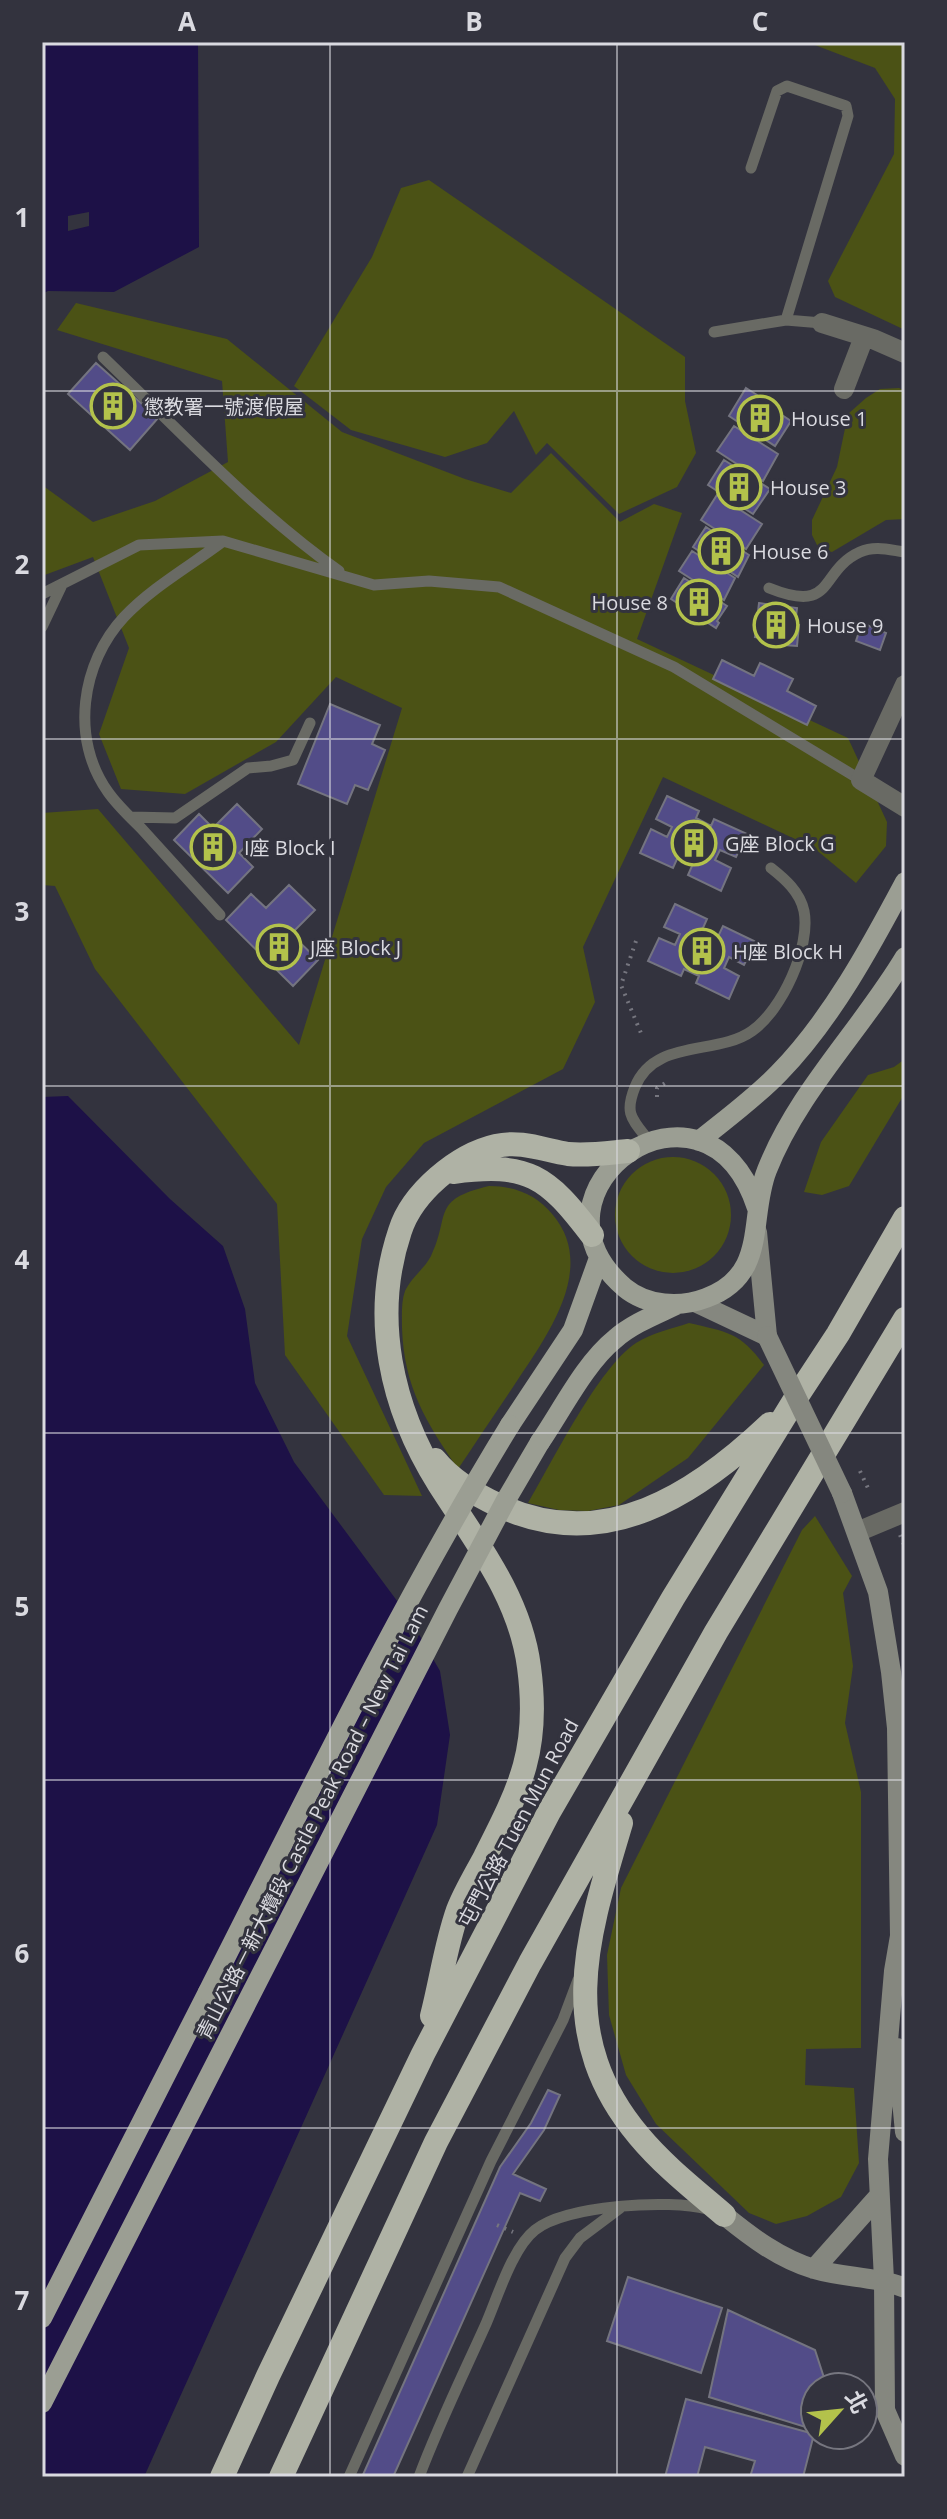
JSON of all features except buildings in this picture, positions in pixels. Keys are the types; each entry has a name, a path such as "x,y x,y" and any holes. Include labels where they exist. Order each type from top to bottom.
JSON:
{"highway":[{"path":"423,2054 458,1910 523,1778 532,1731 532,1700 521,1628 490,1563 438,1481 407,1418 388,1353 388,1282 397,1238 411,1206 430,1184 479,1152 512,1144 587,1155 638,1146"},
{"path":"444,1173 506,1168 524,1174 554,1190 596,1246"},
{"name":"屯門公路 Tuen Mun Road","path":"222,2477 423,2054 564,1785 673,1598 838,1334 905,1218"},
{"path":"281,2477 436,2142 530,1963 716,1632 905,1319"},
{"path":"407,1418 442,1468 472,1492 544,1522 569,1524 619,1519 671,1500 749,1443 794,1401"},
{"path":"633,1782 586,1955 586,2020 593,2053 621,2112 638,2136 670,2169 724,2215"}],"main road":[{"path":"699,1141 764,1086 804,1043 855,971 905,882"},
{"path":"905,957 798,1110 766,1172 757,1208 767,1336 842,1493 878,1592 897,1728 900,1922 878,2159 884,2280 885,2410 905,2456"},
{"path":"757,1208 750,1186 737,1166 720,1151 699,1141 666,1137 638,1146 609,1168 596,1190 591,1212 596,1246 611,1275 630,1292 651,1301 685,1303 710,1297 742,1271 752,1253 757,1232"},
{"name":"青山公路－新大欖段 Castle Peak Road – New Tai Lam","path":"42,2318 401,1613 510,1425 573,1330 596,1246"},
{"path":"685,1303 767,1336"},
{"name":"青山公路－新大欖段 Castle Peak Road – New Tai Lam","path":"42,2403 506,1500 540,1442 608,1344 642,1321 685,1303"},
{"path":"891,1996 905,2132"},
{"path":"814,2269 879,2196"},
{"path":"724,2215 778,2254 814,2269 884,2280 905,2288"}],"street":[{"path":"822,323 905,353"},
{"path":"844,389 864,337"},
{"path":"905,685 861,780 905,807"},
{"path":"857,1532 905,1512"}],"lane":[{"path":"751,168 777,91 787,86 846,106 848,116 786,320"},
{"path":"714,332 786,320 822,323"},
{"path":"103,357 268,515 347,577"},
{"path":"220,915 107,792 87,741 84,714 87,686 95,660 108,636 125,615 223,541"},
{"path":"42,594 139,545 223,541 374,585 429,581 499,587 674,667 861,780"},
{"path":"769,588 792,597 815,594 859,552 878,548 905,552"},
{"path":"42,627 61,587"},
{"path":"131,817 175,818 248,768 293,760 310,723"},
{"path":"638,1146 629,1101 638,1080 652,1065 672,1053 729,1041 751,1032 784,994 802,946 804,910 786,879 771,868"},
{"path":"349,2477 491,2161 563,2020 586,1955"},
{"path":"419,2477 448,2404 527,2238 549,2221 568,2215 620,2208 684,2204 724,2215"},
{"path":"467,2477 565,2258 580,2238 620,2208"}],"path":[{"path":"636,941 621,985 643,1038"},
{"path":"657,1097 657,1088 667,1082"},
{"path":"860,1471 868,1488"}],"green space":[{"path":"807,42 905,42 905,330 835,297 828,281 894,154 895,99 875,68"},
{"path":"429,180 685,357 685,401 696,453 677,487 619,514 547,443 536,455 514,411 487,443 445,457 351,430 294,386 372,257 401,188"},
{"path":"76,303 227,339 342,432 465,479 511,493 551,453 620,522 654,504 682,513 637,639 848,738 887,822 886,846 856,883 814,848 663,777 583,947 595,1002 563,1069 424,1143 386,1187 362,1239 347,1336 422,1496 384,1495 285,1355 277,1204 95,969 55,886 42,885 42,813 98,809 299,1045 402,708 336,677 276,742 185,794 121,789 99,734 129,648 93,557 42,576 42,485 93,522 155,501 228,462 222,381 57,330"},
{"path":"899,388 905,391 905,519 886,520 832,552 819,549 812,535 812,520 837,467 848,414 880,389"},
{"path":"905,1059 905,1093 849,1186 822,1195 804,1192 821,1142 868,1075 894,1067"},
{"path":"673,1157 695,1161 714,1174 727,1193 731,1215 727,1237 714,1256 695,1269 673,1273 651,1269 632,1256 619,1237 615,1215 619,1193 632,1174 651,1161"},
{"path":"489,1186 525,1193 553,1215 566,1236 570,1259 568,1281 551,1327 458,1469 427,1419 412,1386 404,1349 402,1305 408,1286 431,1256 450,1203 470,1191"},
{"path":"689,1323 732,1335 748,1346 764,1365 688,1458 619,1505 588,1511 559,1510 528,1503 592,1394 621,1355 642,1340"},
{"path":"815,1516 852,1576 843,1593 853,1666 845,1723 861,1792 861,2048 806,2049 805,2085 854,2088 859,2163 841,2197 807,2216 776,2224 749,2213 656,2124 626,2075 609,2015 607,1955 621,1888 802,1530"}],"shaded area":[{"path":"42,42 198,42 199,247 114,292 48,291 42,294","holes":["89,212 89,226 68,231 68,216"]},
{"path":"68,1096 170,1199 223,1246 245,1309 255,1383 294,1462 409,1617 440,1671 450,1735 437,1825 144,2477 42,2477 42,1097"}],"place":[{"name":"懲教署一號渡假屋","path":"113,406"},
{"name":"House 1","path":"760,418"},
{"name":"House 3","path":"739,487"},
{"name":"House 6","path":"721,551"},
{"name":"House 8","path":"699,602"},
{"name":"House 9","path":"776,625"},
{"name":"G座 Block G","path":"694,843"},
{"name":"I座 Block I","path":"213,847"},
{"name":"J座 Block J","path":"279,947"},
{"name":"H座 Block H","path":"702,951"}]}
